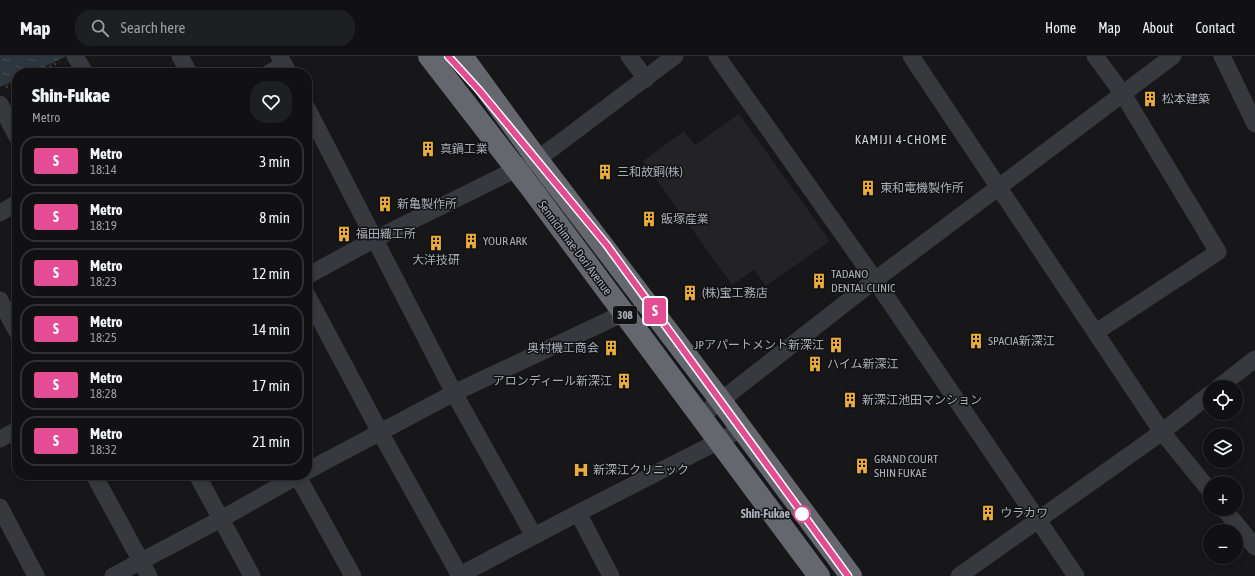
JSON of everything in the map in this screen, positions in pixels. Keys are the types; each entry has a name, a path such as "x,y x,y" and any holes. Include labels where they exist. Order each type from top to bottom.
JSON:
{"highway":[{"name":"Sennichimae-Dori Avenue","path":"429,56 517,169 819,576"},
{"name":"Sennichimae-Dori Avenue","path":"462,56 537,159 721,400 846,570"}],"street":[{"path":"180,56 186,68"},
{"path":"629,56 646,78"},
{"path":"312,273 375,239 537,159 675,56"},
{"path":"717,56 875,280 1076,576"},
{"path":"911,56 1162,432 1203,482"},
{"path":"1095,56 1123,94 1218,252 1096,332"},
{"path":"701,416 875,280 1173,56"},
{"path":"1222,56 1255,124"},
{"path":"68,59 79,68"},
{"path":"0,104 12,127"},
{"path":"312,118 454,393 534,536"},
{"path":"0,213 12,206"},
{"path":"0,300 12,323"},
{"path":"312,304 380,432 460,576 578,513 719,441 741,428"},
{"path":"312,468 454,393 624,313"},
{"path":"1228,380 1255,360"},
{"path":"959,576 1162,432 1203,400"},
{"path":"0,439 12,433"},
{"path":"97,480 146,569"},
{"path":"200,480 252,576"},
{"path":"113,576 146,569 221,519 289,480"},
{"path":"303,480 353,576"},
{"path":"0,507 36,576"},
{"path":"578,513 611,576"},
{"path":"1230,516 1255,547"},
{"path":"819,576 846,570"}],"path":[{"path":"47,68 68,59"},
{"path":"0,89 12,84"}],"shaded area":[{"path":"739,114 830,241 766,286 754,270 732,285 643,161 684,131 695,145"}],"water":[{"path":"0,56 67,56 42,68 12,68 12,82 0,87"}],"metro line":[{"name":"S","path":"448,56 479,90 606,244 848,576"}],"place":[{"name":"松本建築","path":"1150,99"},
{"name":"真鍋工業","path":"428,149"},
{"name":"三和故銅(株)","path":"605,172"},
{"name":"東和電機製作所","path":"868,188"},
{"name":"新亀製作所","path":"385,204"},
{"name":"飯塚産業","path":"649,219"},
{"name":"福田織工所","path":"344,234"},
{"name":"YOUR ARK","path":"471,241"},
{"name":"大洋技研","path":"436,243"},
{"name":"TADANO DENTAL CLINIC","path":"819,281"},
{"name":"(株)宝工務店","path":"690,293"},
{"name":"SPACIA新深江","path":"976,341"},
{"name":"JPアパートメント新深江","path":"836,345"},
{"name":"奥村機工商会","path":"611,348"},
{"name":"ハイム新深江","path":"815,364"},
{"name":"アロンディール新深江","path":"624,381"},
{"name":"新深江池田マンション","path":"850,400"},
{"name":"GRAND COURT SHIN FUKAE","path":"862,466"},
{"name":"新深江クリニック","path":"581,470"},
{"name":"ウラカワ","path":"988,513"},
{"name":"Shin-Fukae","path":"802,514"}],"district":[{"name":"KAMIJI 4-CHOME","path":"901,139"}]}
